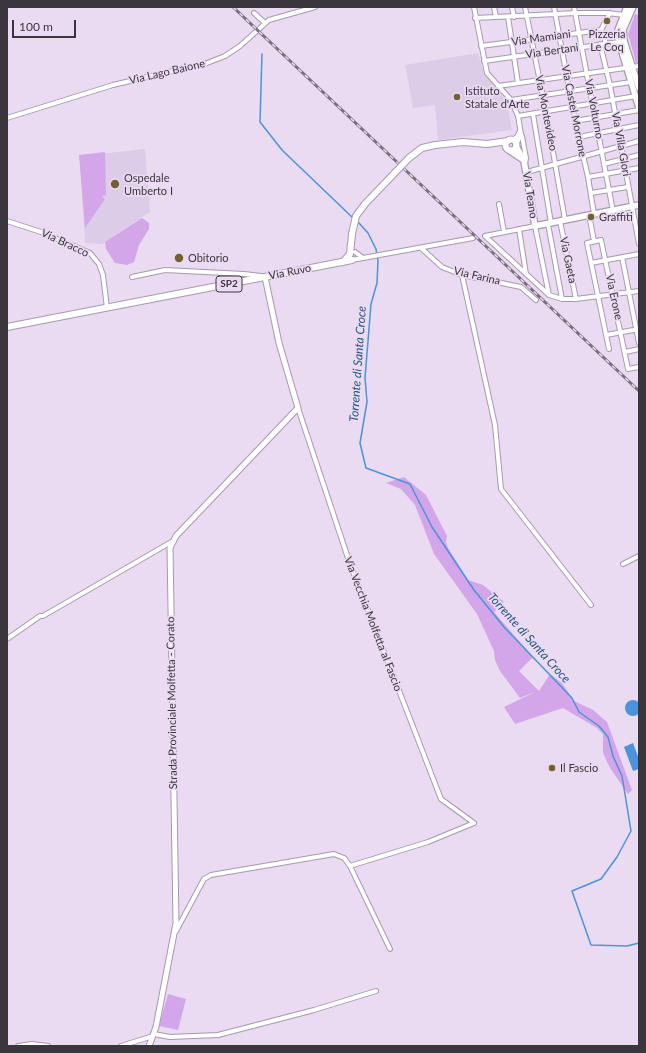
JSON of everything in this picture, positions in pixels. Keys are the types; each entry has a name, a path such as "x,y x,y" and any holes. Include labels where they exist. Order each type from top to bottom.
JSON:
{"main road":[{"path":"627,7 618,30 619,42 633,67"},
{"path":"633,7 623,30 639,88"},
{"path":"636,81 636,96 639,109"},
{"path":"352,255 352,234 356,216 365,204 409,158 422,148 463,142 487,144 513,143"},
{"path":"509,150 505,144 513,143"},
{"path":"487,144 514,150 513,143"},
{"name":"Via Teano","path":"513,143 524,163 535,226"},
{"name":"Via Teano","path":"509,150 524,163"},
{"path":"535,226 639,206"},
{"name":"Via Ruvo","path":"107,308 343,262 352,255"},
{"name":"SP2","path":"7,327 107,308"}],"street":[{"name":"Via Lago Baione","path":"7,118 113,85 207,63 225,56 240,46 269,20 315,7"},
{"name":"Via Teano","path":"474,7 487,73 511,100 518,116 526,158 524,163"},
{"path":"494,7 496,17"},
{"path":"512,7 514,17"},
{"name":"Via Montevideo","path":"525,7 556,164 562,221"},
{"name":"Via Castel Morrone","path":"554,7 572,107 591,193 591,215 594,241"},
{"name":"Via Volturno","path":"574,7 613,211"},
{"path":"254,13 265,23"},
{"path":"476,18 576,13 610,13 624,15"},
{"path":"606,43 602,30 610,13"},
{"path":"508,16 518,83"},
{"name":"Via Mamiani","path":"481,46 602,30"},
{"name":"Via Bertani","path":"484,61 619,42"},
{"name":"Via Villa Glori","path":"600,44 607,70 622,146 631,207 638,232 639,244"},
{"path":"498,86 633,67"},
{"path":"511,100 636,81"},
{"path":"518,116 636,96"},
{"path":"575,121 639,109"},
{"path":"533,114 562,299"},
{"path":"579,137 639,125"},
{"path":"513,143 521,130"},
{"path":"526,172 639,141"},
{"path":"604,164 639,155"},
{"path":"588,177 639,168"},
{"path":"591,193 628,187"},
{"path":"499,204 504,232"},
{"name":"Via Bracco","path":"7,220 41,232 90,253 98,264 103,275 107,308"},
{"name":"Via Gaeta","path":"562,221 576,299"},
{"path":"549,295 535,226 485,236 549,295 562,299 576,299 639,291"},
{"path":"519,229 526,274"},
{"name":"Via Ruvo","path":"352,255 366,258 473,238"},
{"name":"Via Erone","path":"594,241 601,240 614,294 628,369 639,367"},
{"path":"594,241 587,243 609,349"},
{"name":"Via Farina","path":"421,248 442,267 462,275 521,287 536,300"},
{"path":"591,263 639,254"},
{"path":"352,255 360,258 366,258"},
{"path":"622,257 638,329 639,343"},
{"path":"7,639 40,616 43,616 173,541 298,408 282,355 265,277 244,274 164,270 132,277"},
{"path":"462,275 495,425 501,489 590,604"},
{"path":"606,335 638,329"},
{"path":"625,352 639,349"},
{"name":"Via Vecchia Molfetta al Fascio","path":"298,408 350,564 441,799 474,823 428,842 350,866"},
{"name":"Strada Provinciale Molfetta - Corato","path":"149,1046 154,1035 175,931 170,556 173,541"},
{"path":"623,564 639,556"},
{"path":"175,931 204,879 211,875 334,854 344,858 350,866 390,949"},
{"path":"121,1046 154,1035 170,1037 218,1035 314,1010 376,991"},
{"path":"18,1046 32,1044 48,1046"}],"shaded area":[{"path":"635,14 639,15 639,63 636,63 628,34"},
{"name":"Istituto Statale d'Arte","path":"478,53 484,73 507,102 512,130 438,140 435,105 413,108 405,65"},
{"name":"Ospedale Umberto I","path":"145,149 150,212 102,244 85,243 80,156"},
{"path":"105,152 106,196 104,195 102,197 105,199 85,228 79,155"},
{"path":"142,218 149,223 149,229 139,245 134,262 127,265 115,263 106,249 105,242"},
{"path":"404,477 426,495 447,536 446,542 448,548 468,580 483,585 504,602 494,612 533,657 519,671 539,691 550,674 562,683 574,701 593,710 607,722 632,790 628,794 610,768 603,753 603,734 597,728 563,708 515,724 504,707 537,691 520,698 500,671 495,660 494,651 477,614 434,554 415,505 401,489 386,483"},
{"path":"168,994 186,999 178,1030 159,1026"}],"water":[{"path":"633,700 640,705 641,708 636,715 633,716 626,711 625,708 630,701"},
{"path":"633,743 639,759 639,769 633,771 624,747"}],"waterway":[{"name":"Torrente di Santa Croce","path":"262,54 260,122 282,150 353,218"},
{"name":"Torrente di Santa Croce","path":"358,222 368,233 376,249 378,261 377,283 371,304 365,378 367,402 360,443 366,468 410,484 432,527 474,590 504,627 572,698 579,712 599,726 608,737 613,756 622,776 631,831 617,857 601,879 572,891 591,945 627,946 639,943"}],"railway":[{"path":"233,7 639,391"}],"place":[{"name":"Pizzeria Le Coq","path":"607,21"},
{"name":"Istituto Statale d'Arte","path":"457,97"},
{"name":"Ospedale Umberto I","path":"115,184"},
{"name":"Graffiti","path":"591,217"},
{"name":"Obitorio","path":"179,258"},
{"name":"Il Fascio","path":"552,768"}]}
